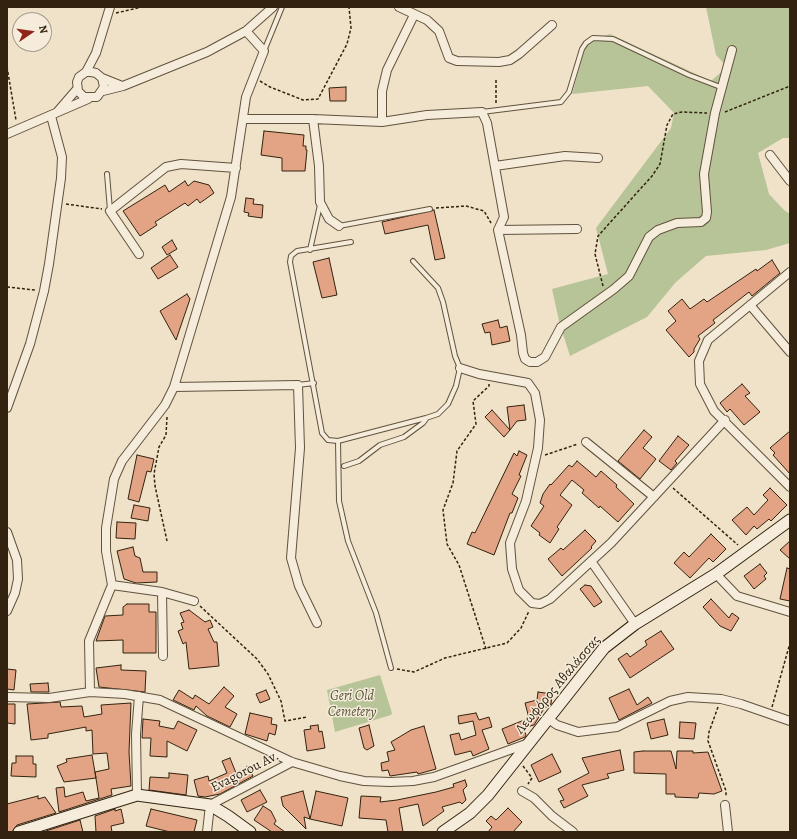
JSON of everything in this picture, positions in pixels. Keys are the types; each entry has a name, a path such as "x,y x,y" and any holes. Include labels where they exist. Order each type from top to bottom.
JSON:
{"main road":[{"name":"Λεωφόρος Αθαλάσσας","path":"443,832 470,813 488,795 604,648 636,624 716,574 790,520"},
{"path":"19,832 36,830 137,795 210,805 250,832"}],"street":[{"path":"7,134 54,115 88,99 97,97 103,91 123,86 207,52 246,31 273,7"},
{"path":"399,7 427,20 439,31 449,58 456,61 499,62 510,60 552,25"},
{"path":"54,115 77,89 79,78 86,72 96,53 109,11"},
{"path":"382,122 382,91 387,70 414,14"},
{"path":"90,692 89,641 112,585 106,551 106,528 114,479 122,461 165,405 174,387 231,197 246,97 264,51 246,31"},
{"path":"243,120 313,119 382,122 427,115 482,112 487,124 504,216 498,230 525,359 530,362 537,362 545,357 561,327 606,295 629,276 649,237 677,223 701,222 706,218 707,212 704,174 715,113 723,88 732,50"},
{"path":"96,53 96,73"},
{"path":"86,72 96,73 102,78 123,86"},
{"path":"102,78 103,91"},
{"path":"77,89 81,95 88,99"},
{"path":"7,408 30,344 44,291 58,202 62,157 54,115"},
{"path":"313,119 319,166 320,202 329,219 339,226"},
{"path":"770,155 790,181"},
{"path":"495,166 565,156 598,158"},
{"path":"139,254 110,210 166,167 181,164 236,168"},
{"path":"498,230 577,229"},
{"path":"790,272 708,340 699,361 700,384 714,410 790,487"},
{"path":"750,305 790,352"},
{"path":"460,368 528,384 536,393 540,420 536,458 526,501 510,543 512,569 520,590 532,603 540,604 550,599 612,543 725,420"},
{"path":"174,387 298,385 300,448 291,558 299,586 317,623"},
{"path":"586,442 654,497"},
{"path":"7,532 17,560 18,579 7,611"},
{"path":"591,561 636,624"},
{"path":"716,574 737,596 790,612"},
{"path":"112,585 162,592 194,601"},
{"path":"162,592 163,656"},
{"path":"7,697 49,698 90,692 139,696 160,700 292,762 340,776 364,781 413,781 434,777 529,743"},
{"path":"137,795 136,734 139,696"},
{"path":"548,718 557,724 578,732 617,726 670,701 688,697 721,699 741,704 790,722"},
{"name":"Evagorou Av.","path":"210,805 286,767 292,762"},
{"path":"522,791 534,798 552,816 573,832"},
{"path":"207,832 210,805"},
{"path":"725,805 728,832"}],"lane":[{"path":"264,51 282,7"},
{"path":"482,112 560,102 570,92 582,49 586,43 593,38 613,39 689,75 723,88"},
{"path":"107,174 110,210"},
{"path":"310,250 320,202"},
{"path":"339,226 430,209"},
{"path":"351,242 297,251 291,256 290,262 314,383 322,433 328,440 338,442 426,418 438,414 448,404 456,386 460,368 438,288 413,261"},
{"path":"298,385 314,383"},
{"path":"344,466 359,461 380,445 404,437 426,418"},
{"path":"338,442 339,501 348,541 376,613 391,668"}],"path":[{"path":"109,11 142,7"},
{"path":"254,77 270,87 303,100 318,99 347,44 351,28 349,7"},
{"path":"7,68 18,130"},
{"path":"496,80 496,110"},
{"path":"606,295 595,254 598,236 652,176 660,164 667,125 673,114 682,112 715,113 727,111 790,86"},
{"path":"58,202 110,210"},
{"path":"430,209 445,206 466,206 484,212 498,230"},
{"path":"7,287 44,291"},
{"path":"486,649 459,565 448,544 443,510 453,483 457,451 476,424 473,401 489,386 488,375"},
{"path":"165,405 166,434 159,447 154,474 155,486 167,540"},
{"path":"536,458 586,442"},
{"path":"668,482 746,552"},
{"path":"194,601 213,616 261,664 268,674 281,701 285,721 307,717"},
{"path":"391,668 414,672 445,658 507,643 521,628 532,603"},
{"path":"770,714 790,643"},
{"path":"721,699 709,732 708,741 726,791 725,805"},
{"path":"517,758 532,778 522,791"}],"green space":[{"path":"706,7 790,7 790,138 783,138 758,153 769,194 784,210 790,214 790,243 766,250 706,256 676,282 647,317 570,356 559,321 552,289 608,274 596,228 671,128 674,113 648,86 572,94 587,41 610,34 711,81 727,67 716,55"},
{"name":"Geri Old Cemetery","path":"380,675 392,713 391,715 335,732 327,690"}],"building":[{"path":"346,87 346,101 330,101 329,88"},
{"path":"264,131 304,135 303,146 306,146 307,150 305,171 282,171 282,158 261,155"},
{"path":"185,181 188,186 194,181 209,185 214,193 200,203 197,199 188,206 185,203 155,222 157,225 140,236 123,211 165,185 169,192"},
{"path":"246,198 254,199 253,204 263,205 262,218 248,216 249,213 244,212"},
{"path":"434,210 445,258 435,260 428,225 385,234 382,222"},
{"path":"172,240 177,249 167,255 162,247"},
{"path":"170,255 178,267 158,279 151,268"},
{"path":"329,258 337,295 322,298 313,262"},
{"path":"772,260 780,273 752,296 749,292 713,320 715,323 698,336 700,339 694,349 694,352 689,357 666,330 676,321 668,311 682,299 690,309 704,299 707,302"},
{"path":"187,294 190,299 176,340 160,311"},
{"path":"498,320 500,328 507,326 510,341 492,345 490,332 485,333 482,324"},
{"path":"742,384 750,393 745,396 760,412 744,425 730,409 727,412 720,403"},
{"path":"524,405 526,420 517,421 510,430 507,407"},
{"path":"492,410 510,430 504,437 485,417"},
{"path":"644,430 652,437 643,448 656,459 640,479 618,461"},
{"path":"790,431 790,474 773,455 775,453 770,448"},
{"path":"678,436 689,445 675,461 677,463 671,470 659,461"},
{"path":"519,451 527,455 519,475 521,476 512,494 518,498 512,513 510,513 494,555 467,544 472,532 475,533 514,453 517,456"},
{"path":"137,455 154,459 151,472 147,471 139,502 128,499"},
{"path":"577,461 596,477 601,471 617,485 616,487 634,504 618,522 582,493 584,490 572,480 560,495 572,505 557,527 559,529 550,543 539,535 540,533 531,526 544,506 540,503 543,494 550,484 551,485 569,465 572,467"},
{"path":"770,488 787,505 771,521 769,519 757,529 754,526 746,535 732,520 747,507 754,515 768,500 763,495"},
{"path":"134,505 150,508 148,521 131,518"},
{"path":"117,522 136,523 135,539 116,538"},
{"path":"585,530 596,541 591,547 592,548 562,576 548,559 561,548 563,550"},
{"path":"711,534 726,549 713,562 709,558 690,578 674,563 684,552 689,557"},
{"path":"790,541 790,559 780,550"},
{"path":"133,547 135,556 140,558 143,572 157,572 157,582 136,583 124,579 117,551"},
{"path":"760,564 767,573 764,576 766,579 754,589 744,576"},
{"path":"787,568 790,569 790,601 780,599"},
{"path":"585,585 591,586 602,602 594,607 580,589"},
{"path":"711,599 729,618 732,613 739,618 731,631 720,626 703,607"},
{"path":"127,604 149,604 149,612 156,612 156,653 123,653 123,640 96,641 105,616 123,615 123,607"},
{"path":"189,610 205,622 210,620 213,627 208,629 214,642 217,642 219,666 189,669 186,642 183,644 178,631 183,629 181,623 184,622 180,613"},
{"path":"661,631 674,649 630,678 618,659 627,653 630,657 647,645 645,641"},
{"path":"121,665 121,670 146,671 145,692 99,687 96,668"},
{"path":"7,669 16,670 14,690 7,689"},
{"path":"48,683 49,692 31,692 30,684"},
{"path":"224,687 234,696 225,707 237,714 230,727 207,716 196,706 194,710 173,700 179,690 193,699 195,695 209,704"},
{"path":"629,689 637,705 648,697 652,703 619,720 609,698"},
{"path":"266,690 270,699 260,703 256,694"},
{"path":"538,692 552,694 551,704 548,707 545,707 534,725 523,728 526,735 525,737 508,744 502,729 529,718 525,703 537,700"},
{"path":"60,702 61,707 82,706 84,717 102,714 101,705 131,703 129,752 131,786 111,789 112,795 59,812 56,788 64,787 65,797 83,792 86,801 99,798 95,772 109,769 107,753 93,754 92,730 86,731 86,727 48,734 48,738 31,740 27,704"},
{"path":"7,704 15,704 15,724 7,723"},
{"path":"250,713 272,718 271,724 277,725 275,735 269,733 267,741 245,734"},
{"path":"476,713 479,720 489,717 492,727 482,730 489,749 473,756 471,751 455,755 450,735 459,733 461,740 476,735 473,721 459,724 458,716"},
{"path":"143,719 160,721 159,726 174,729 178,721 197,730 187,751 167,741 167,757 150,756 151,738 142,738"},
{"path":"664,719 668,735 651,739 647,723"},
{"path":"680,722 696,723 694,739 679,738"},
{"path":"318,725 319,732 322,731 325,748 307,751 304,730 311,729 310,726"},
{"path":"369,725 374,746 367,750 364,748 359,728"},
{"path":"424,726 436,769 418,774 417,772 390,776 388,770 382,771 381,763 389,761 387,752 395,750 391,742 411,730"},
{"path":"620,750 624,770 607,774 609,778 582,785 588,796 564,808 560,801 564,800 558,789 589,773 582,758"},
{"path":"671,751 676,769 677,751 693,751 693,753 708,752 722,791 714,794 699,793 698,798 675,797 675,794 666,794 666,774 634,773 634,752"},
{"path":"552,754 561,772 539,782 531,765"},
{"path":"92,755 96,778 64,782 57,766 67,762 66,759"},
{"path":"16,756 33,756 33,764 36,764 36,777 11,776 12,763 16,763"},
{"path":"230,758 236,773 248,766 253,776 220,794 205,797 198,796 194,780 208,776 209,781 227,773 222,761"},
{"path":"169,773 188,775 186,795 149,790 150,777 169,778"},
{"path":"465,780 467,786 463,790 466,800 462,804 460,802 442,807 444,811 423,826 418,804 399,808 403,832 388,832 386,820 359,818 361,796 381,797 380,802 397,800 454,787 453,784"},
{"path":"260,790 267,802 247,812 241,800"},
{"path":"303,791 310,819 304,817 306,829 283,806 281,797"},
{"path":"316,791 348,798 342,826 310,819"},
{"path":"38,796 38,799 45,797 56,813 17,825 12,832 7,832 7,804"},
{"path":"263,806 271,811 276,821 274,824 285,832 272,832 254,820"},
{"path":"508,808 522,822 513,832 488,832 492,827 486,821 491,816 496,820"},
{"path":"115,809 115,811 121,809 124,823 111,826 112,832 96,832 95,816"},
{"path":"151,809 197,820 194,832 170,832 146,826"},
{"path":"80,820 83,832 46,832 46,831"}]}
